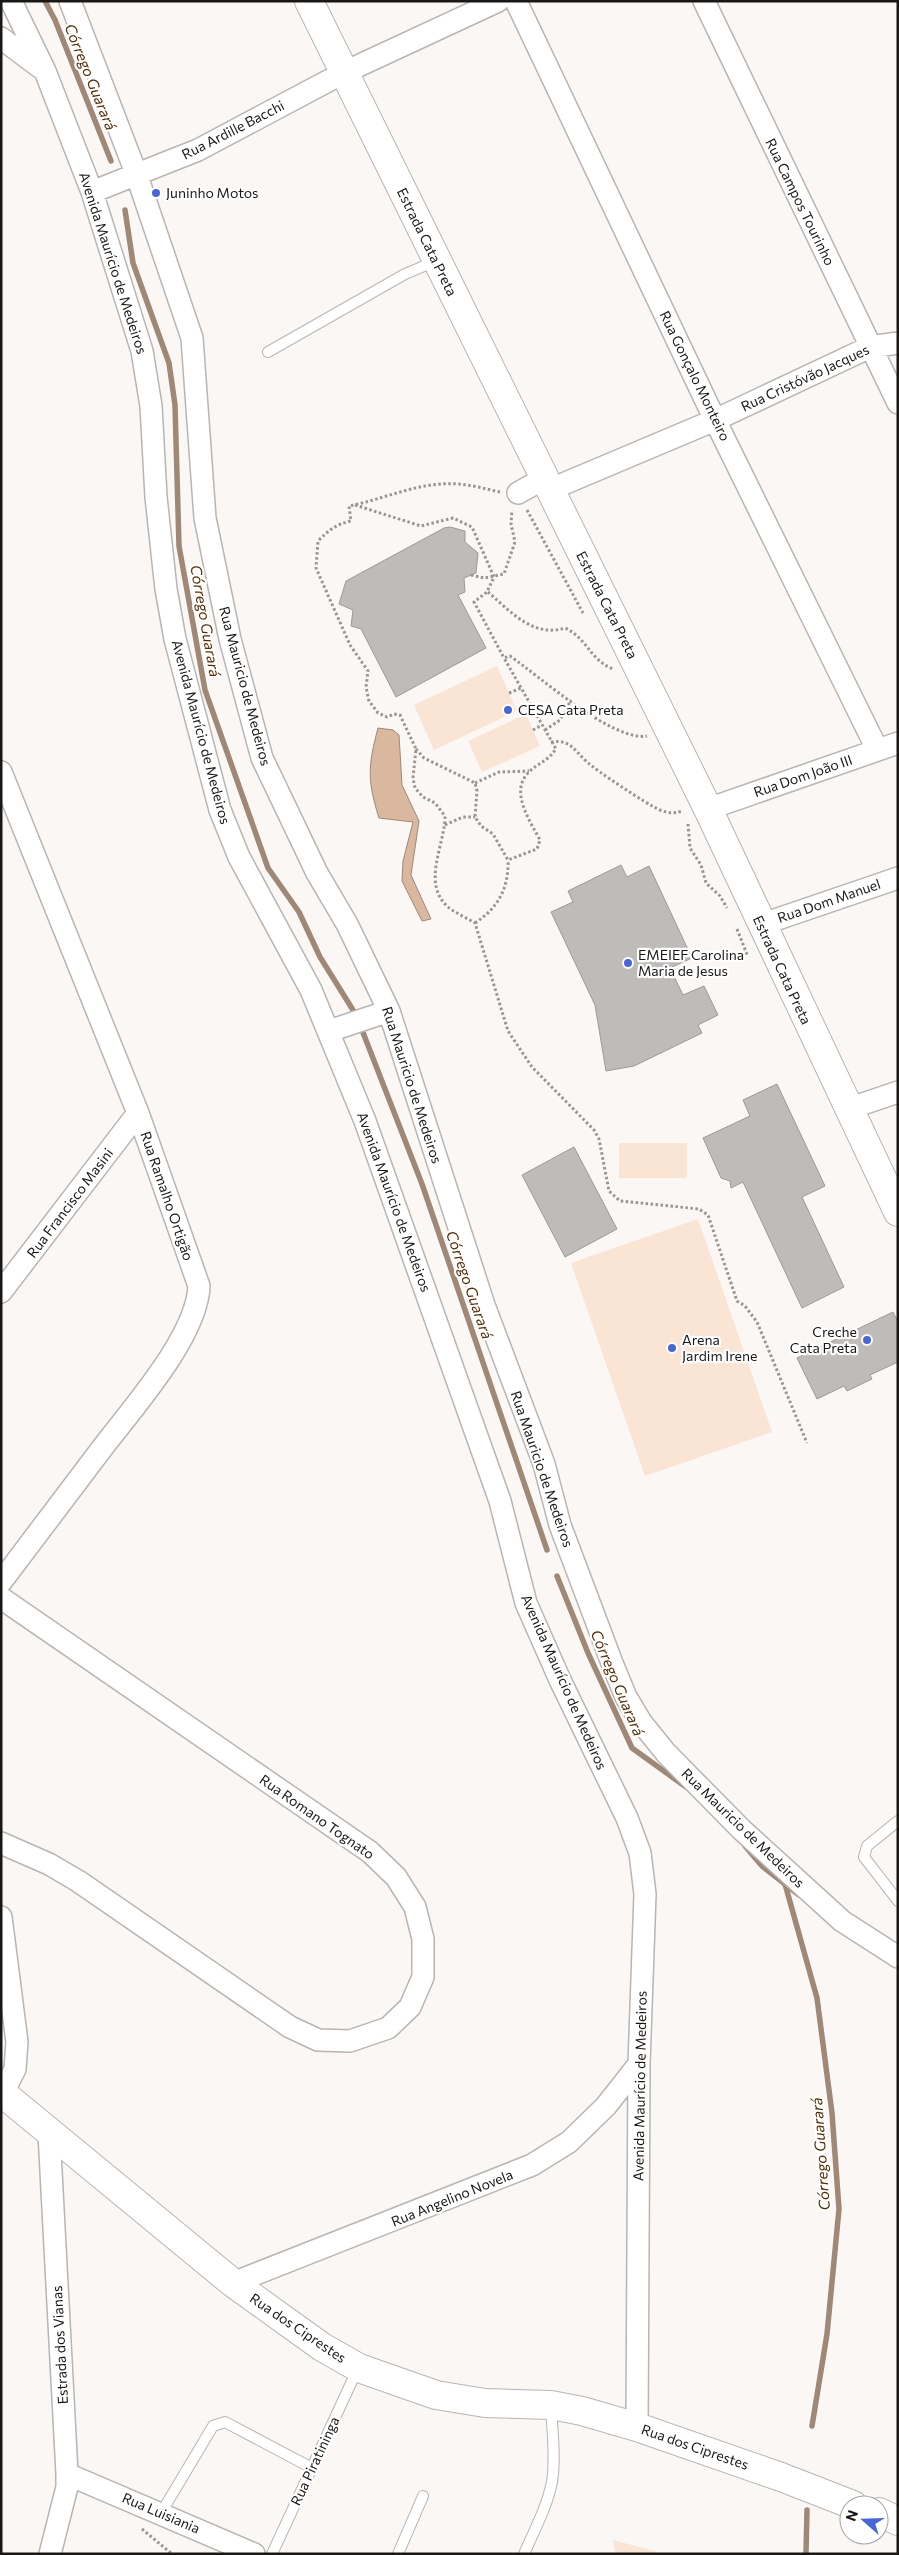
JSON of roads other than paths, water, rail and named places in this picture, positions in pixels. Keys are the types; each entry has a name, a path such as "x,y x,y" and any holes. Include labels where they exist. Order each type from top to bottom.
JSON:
{"street":[{"path":"1,11 6,1"},
{"name":"Avenida Maurício de Medeiros","path":"11,1 45,72 92,192 142,351 151,406 156,497 168,598 175,639 220,810 239,857 307,981 366,1121 500,1501 526,1603 627,1818 640,1853 645,1894 638,2064 637,2427"},
{"name":"Rua Mauricio de Medeiros","path":"70,1 136,173 192,338 205,518 230,639 262,758 317,873 347,924 389,1011 484,1305 544,1464 560,1525 626,1697 652,1738 742,1830 842,1921 898,1957"},
{"name":"Estrada Cata Preta","path":"309,1 667,727 695,810 748,926 848,1109 898,1212"},
{"name":"Rua Ardille Bacchi","path":"92,192 198,150 343,73 498,1"},
{"name":"Rua Gonçalo Monteiro","path":"516,1 715,420 877,750"},
{"name":"Rua Campos Tourinho","path":"704,1 898,403"},
{"path":"1,38 45,72"},
{"name":"Rua Cristóvão Jacques","path":"518,493 546,485 715,420 870,347 898,343"},
{"name":"Rua Dom João III","path":"695,810 898,743"},
{"name":"Rua Ramalho Ortigão","path":"1,772 138,1113 199,1286 198,1303 188,1325 158,1373 1,1582"},
{"name":"Rua Dom Manuel","path":"748,926 898,878"},
{"path":"329,1031 389,1011"},
{"path":"848,1109 898,1092"},
{"name":"Rua Francisco Masini","path":"1,1292 138,1113"},
{"name":"Rua Romano Tognato","path":"1,1598 370,1852 396,1878 415,1907 423,1939 423,1977 410,2007 388,2028 350,2042 318,2040 290,2027 78,1881 49,1864 1,1843"},
{"path":"1,1917 17,2042 15,2069 2,2093"},
{"name":"Rua Angelino Novela","path":"233,2283 532,2165 569,2142 606,2106 638,2064"},
{"name":"Rua dos Ciprestes","path":"2,2093 233,2283 308,2337 359,2368 436,2395 485,2403 551,2405 637,2427 839,2499"},
{"name":"Estrada dos Vianas","path":"49,2133 67,2474 67,2487 50,2554"},
{"name":"Rua Luisiania","path":"67,2474 162,2513 254,2554"}],"lane":[{"path":"268,352 405,274 436,261"},
{"path":"898,1821 867,1846 864,1857 898,1901"},
{"name":"Rua Piratininga","path":"272,2554 359,2368"},
{"path":"524,2554 552,2482 554,2462 551,2405"},
{"path":"162,2513 213,2426 225,2422 312,2468"},
{"path":"398,2554 423,2496"}],"waterway":[{"name":"Córrego Guarará","path":"45,1 55,20 111,161"},
{"name":"Córrego Guarará","path":"125,210 133,263 169,363 175,405 179,546 205,690 268,868 299,912 320,957 353,1010"},
{"name":"Córrego Guarará","path":"362,1030 422,1184 547,1550"},
{"name":"Córrego Guarará","path":"557,1576 588,1653 632,1748 686,1787"},
{"name":"Córrego Guarará","path":"745,1846 762,1866 799,1895"},
{"name":"Córrego Guarará","path":"785,1884 817,1998 832,2113 839,2209 827,2334 812,2426"},
{"name":"Córrego Guarará","path":"806,2554 807,2510"}],"place":[{"name":"Juninho Motos","path":"156,193"},
{"name":"CESA Cata Preta","path":"508,710"},
{"name":"EMEIEF Carolina Maria de Jesus","path":"628,963"},
{"name":"Creche Cata Preta","path":"867,1340"},
{"name":"Arena Jardim Irene","path":"672,1348"}]}
